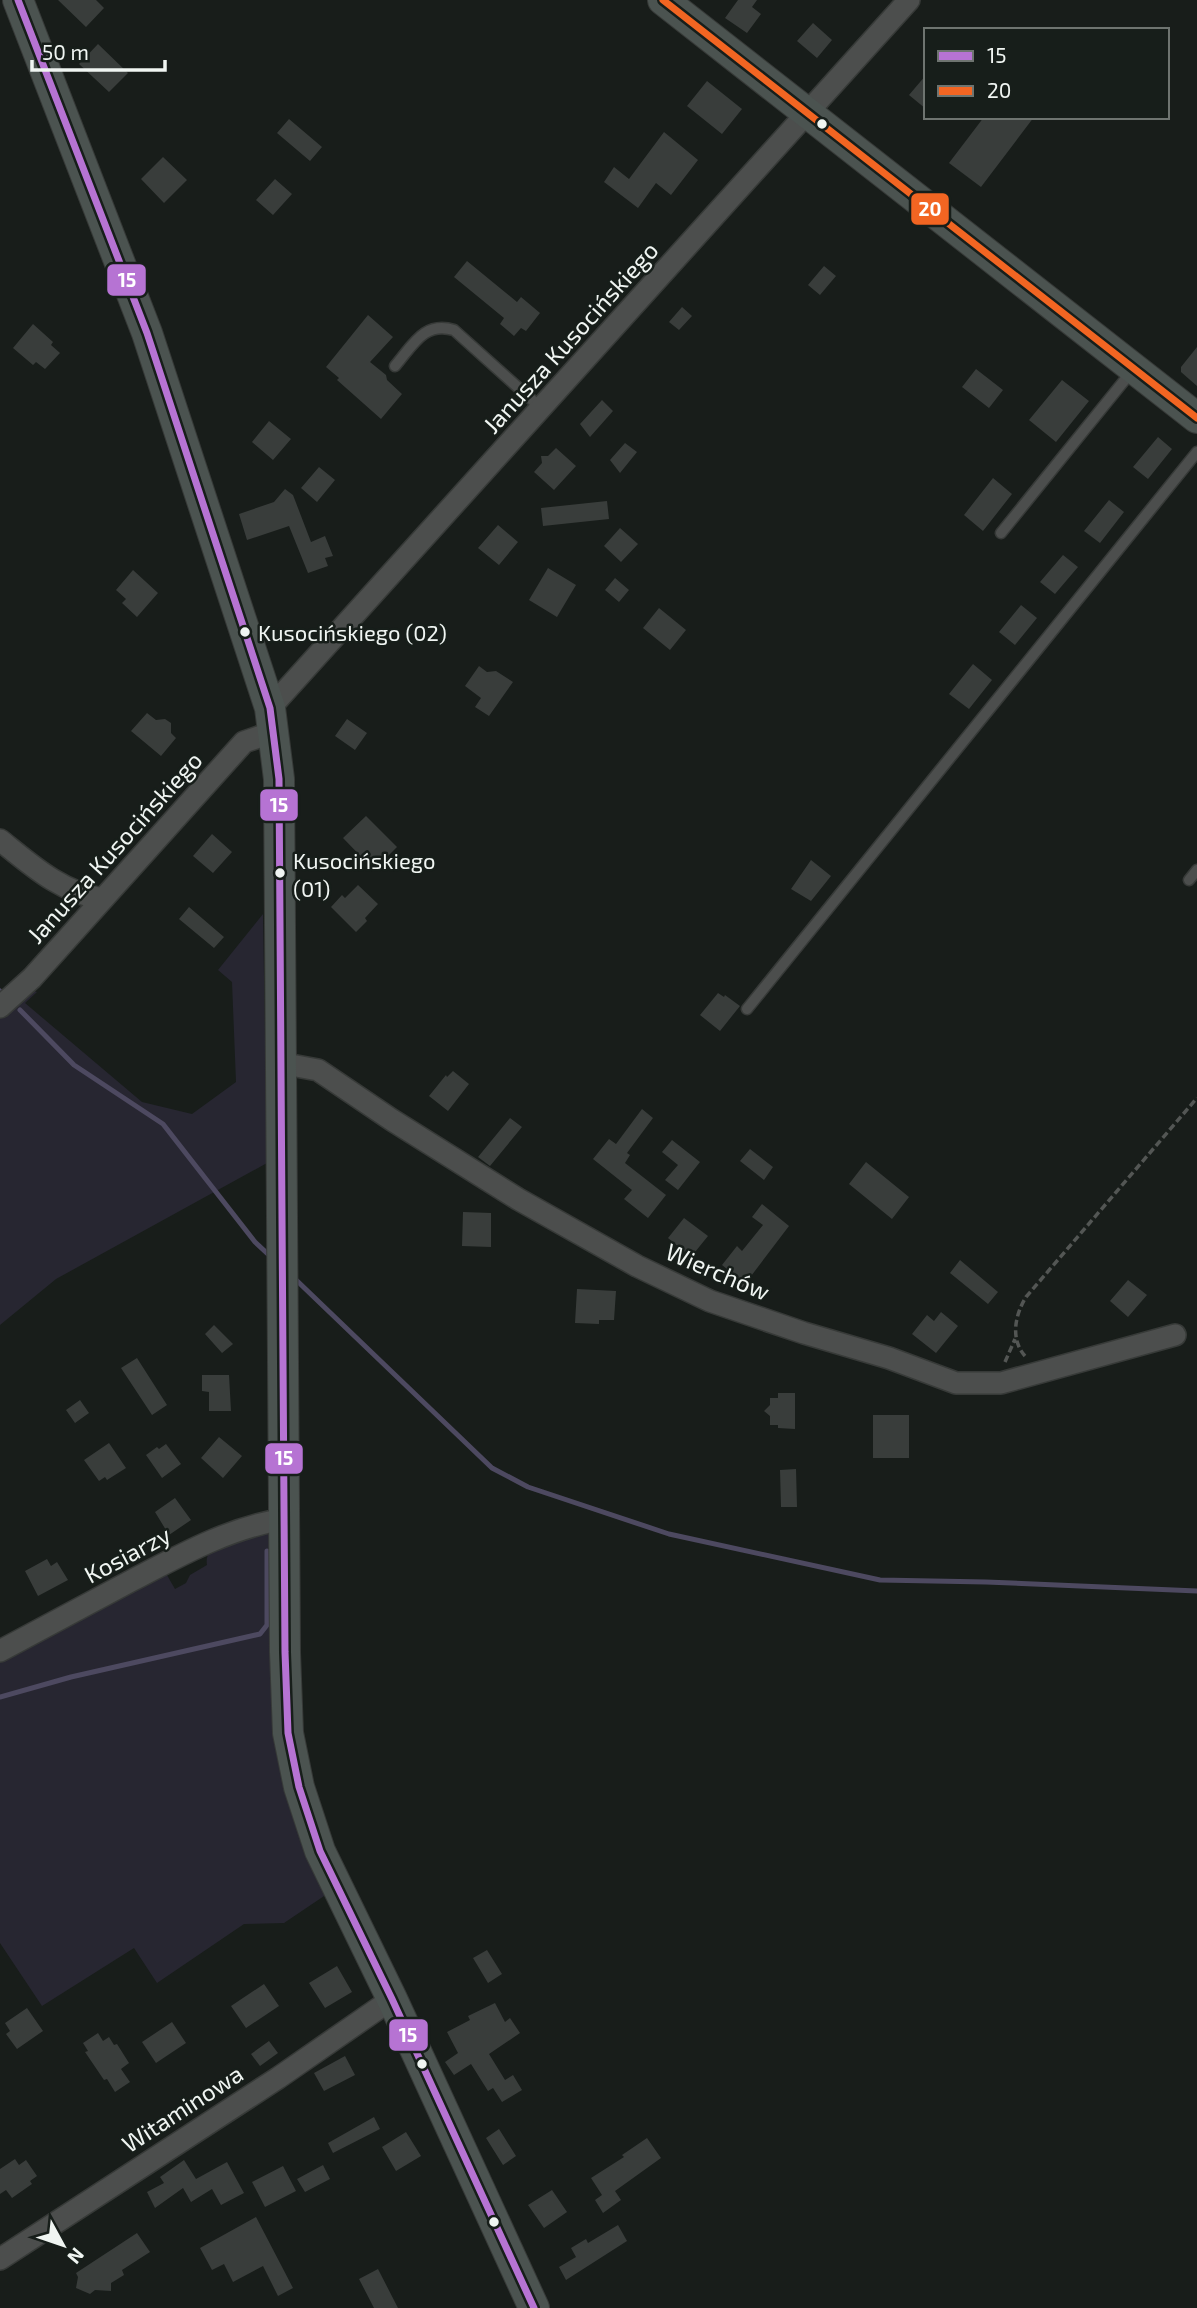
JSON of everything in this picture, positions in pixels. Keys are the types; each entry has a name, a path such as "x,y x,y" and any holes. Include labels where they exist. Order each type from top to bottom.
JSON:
{"street":[{"path":"18,0 147,333 272,720 279,779 288,1733 299,1787 320,1851 534,2308"},
{"path":"663,0 1197,418"},
{"name":"Janusza Kusocińskiego","path":"0,1007 32,978 244,742 272,720 541,408 909,0"},
{"path":"0,840 50,879 88,897 103,899"},
{"name":"Wierchów","path":"280,1063 318,1070 518,1199 637,1266 710,1301 889,1358 956,1383 1001,1383 1175,1335"},
{"name":"Kosiarzy","path":"0,1651 186,1552 230,1532 284,1518"},
{"name":"Witaminowa","path":"0,2259 278,2078 391,1999"}],"lane":[{"path":"395,366 426,330 441,326 454,330 541,408"},
{"path":"1001,533 1133,369"},
{"path":"747,1009 1197,452"},
{"path":"1188,880 1197,870"}],"path":[{"path":"1048,1370 1035,1365 1021,1352 1015,1339 1019,1308 1197,1098"}],"shaded area":[{"path":"263,914 267,1163 56,1279 0,1325 0,1013 31,990 37,992 25,1003 142,1102 192,1114 236,1082 232,982 218,970"},
{"path":"275,1530 276,1639 330,1892 284,1923 244,1924 157,1983 134,1948 42,2006 0,1943 0,1657 164,1570 175,1589 186,1583 190,1575 207,1565 208,1556 221,1543"}],"building":[{"path":"58,0 96,0 104,8 86,27"},
{"path":"738,0 757,0 752,7 761,14 747,33 725,18"},
{"path":"813,23 832,40 817,58 797,41"},
{"path":"98,44 128,73 109,92 79,64"},
{"path":"924,77 924,107 909,95"},
{"path":"707,81 742,109 722,134 687,106"},
{"path":"289,119 322,147 310,161 277,133"},
{"path":"982,119 1032,119 981,187 949,163"},
{"path":"664,132 698,160 671,195 656,183 638,208 604,182 614,167 629,179"},
{"path":"163,157 187,180 164,203 141,179"},
{"path":"275,179 292,194 273,215 256,200"},
{"path":"467,261 517,302 521,297 540,313 526,331 521,328 514,336 500,324 504,318 454,277"},
{"path":"824,266 836,276 820,295 808,285"},
{"path":"682,307 692,316 679,330 669,322"},
{"path":"368,315 393,337 370,362 386,375 387,380 402,394 381,419 326,367"},
{"path":"33,324 53,342 51,345 60,353 45,369 36,362 33,365 13,348"},
{"path":"1197,347 1197,386 1181,372 1181,367"},
{"path":"976,369 1003,390 989,408 962,387"},
{"path":"1062,380 1089,401 1056,442 1029,420"},
{"path":"602,400 613,411 590,437 580,424"},
{"path":"269,421 291,439 273,460 252,442"},
{"path":"1158,437 1172,449 1148,479 1133,467"},
{"path":"625,443 637,452 620,473 610,460"},
{"path":"556,448 576,466 554,490 534,472 542,463 541,456 548,456"},
{"path":"319,467 335,480 317,502 301,488"},
{"path":"993,478 1012,494 983,531 964,515"},
{"path":"285,489 293,495 311,542 325,536 333,556 325,558 328,566 308,573 289,526 247,540 239,514 274,502"},
{"path":"1109,500 1124,512 1100,543 1084,531"},
{"path":"607,501 609,519 543,526 541,508"},
{"path":"498,525 518,542 499,565 478,548"},
{"path":"620,528 638,544 621,562 604,546"},
{"path":"1063,555 1078,567 1055,594 1040,582"},
{"path":"548,568 576,585 557,617 529,600"},
{"path":"133,570 158,593 137,617 122,603 126,599 116,590"},
{"path":"615,578 629,590 619,602 605,590"},
{"path":"1021,605 1037,618 1015,645 999,632"},
{"path":"659,608 686,630 670,650 643,628"},
{"path":"973,664 992,680 969,709 949,694"},
{"path":"479,666 487,672 496,671 513,682 489,716 475,707 481,698 465,686"},
{"path":"147,713 156,720 165,719 171,723 171,733 176,738 161,756 131,731"},
{"path":"347,719 367,733 355,750 335,736"},
{"path":"366,816 397,847 374,870 343,838"},
{"path":"212,834 232,852 213,873 193,856"},
{"path":"811,860 831,876 811,901 791,889"},
{"path":"358,885 378,904 356,932 331,907 342,895 345,898"},
{"path":"189,907 224,937 214,948 179,919"},
{"path":"718,993 740,1006 720,1031 700,1015"},
{"path":"453,1071 469,1084 448,1111 429,1096 446,1075 447,1077"},
{"path":"642,1109 653,1118 627,1153 630,1155 625,1163 666,1195 648,1218 624,1199 632,1190 593,1159 609,1139 616,1144"},
{"path":"510,1118 522,1127 490,1166 478,1157"},
{"path":"672,1140 700,1162 678,1190 665,1180 678,1165 662,1152"},
{"path":"750,1149 773,1167 764,1180 740,1161"},
{"path":"866,1162 909,1197 892,1219 849,1184"},
{"path":"762,1204 789,1226 742,1288 729,1277 732,1273 722,1265 737,1246 742,1251 763,1225 752,1217"},
{"path":"463,1212 491,1213 491,1247 462,1246"},
{"path":"684,1218 708,1236 691,1257 668,1238"},
{"path":"960,1260 998,1292 988,1304 950,1273"},
{"path":"1128,1280 1147,1295 1128,1317 1110,1301"},
{"path":"577,1289 616,1291 614,1320 599,1320 599,1324 575,1323"},
{"path":"941,1312 958,1326 936,1353 912,1334 927,1315 934,1321"},
{"path":"214,1325 233,1344 222,1353 205,1334"},
{"path":"137,1358 167,1405 152,1415 121,1368"},
{"path":"202,1375 229,1375 231,1411 209,1411 209,1392 202,1391"},
{"path":"778,1393 795,1393 795,1429 770,1425 770,1416 764,1411 770,1405 770,1398 778,1398"},
{"path":"80,1400 89,1413 75,1423 66,1410"},
{"path":"873,1415 909,1415 909,1458 873,1458"},
{"path":"219,1437 242,1456 223,1478 201,1458"},
{"path":"109,1443 126,1468 107,1480 105,1477 99,1481 84,1460"},
{"path":"166,1444 181,1464 162,1478 146,1455"},
{"path":"796,1469 797,1507 781,1507 780,1470"},
{"path":"175,1498 191,1520 169,1535 155,1512"},
{"path":"47,1559 51,1566 57,1562 68,1580 38,1596 25,1571"},
{"path":"487,1950 502,1974 488,1983 473,1958"},
{"path":"337,1966 352,1992 325,2008 309,1983"},
{"path":"264,1984 279,2006 246,2028 231,2006"},
{"path":"495,2003 505,2022 510,2018 520,2033 489,2054 505,2080 513,2075 522,2090 502,2102 493,2088 488,2091 471,2064 454,2075 445,2062 458,2053 447,2032 470,2020 468,2016"},
{"path":"27,2008 43,2031 17,2049 6,2034 10,2031 5,2023"},
{"path":"172,2022 186,2043 156,2063 142,2042"},
{"path":"98,2033 103,2041 109,2037 114,2045 117,2044 129,2063 121,2069 130,2082 115,2092 85,2052 88,2051 83,2043"},
{"path":"269,2041 278,2053 260,2066 251,2054"},
{"path":"345,2056 355,2075 324,2091 314,2073"},
{"path":"374,2117 380,2129 333,2153 328,2143"},
{"path":"499,2129 516,2156 503,2165 486,2138"},
{"path":"406,2132 421,2156 396,2171 382,2147"},
{"path":"647,2138 661,2158 615,2191 621,2200 603,2213 595,2200 602,2195 591,2178"},
{"path":"15,2159 19,2165 26,2160 37,2176 30,2181 32,2184 12,2198 6,2190 0,2194 0,2169"},
{"path":"184,2160 196,2179 227,2162 244,2193 221,2205 212,2189 191,2202 183,2188 155,2208 147,2192 164,2183 160,2177"},
{"path":"323,2165 330,2179 305,2192 297,2179"},
{"path":"283,2166 296,2191 265,2207 252,2182"},
{"path":"552,2190 567,2212 544,2228 528,2205"},
{"path":"256,2217 293,2288 278,2296 263,2266 233,2282 224,2264 212,2270 200,2248"},
{"path":"618,2225 627,2241 566,2280 559,2267 576,2257 571,2248 586,2239 588,2243"},
{"path":"137,2233 150,2252 122,2270 124,2275 111,2283 111,2291 95,2290 90,2294 76,2288 76,2273"},
{"path":"378,2269 398,2308 374,2308 359,2279"}],"waterway":[{"path":"20,1010 74,1065 163,1124 255,1242 270,1256"},
{"path":"293,1277 492,1468 528,1487 669,1534 880,1580 1197,1591"},
{"path":"0,1697 71,1677 260,1634 267,1625 267,1551"}],"transit line":[{"name":"15","path":"18,0 147,333 270,708 279,779 285,1652 288,1733 299,1787 320,1851 392,1999 534,2308"},
{"name":"20","path":"663,0 1197,418"}],"place":[{"name":"Kusocińskiego (02)","path":"245,632"},
{"name":"Kusocińskiego (01)","path":"280,873"}]}
